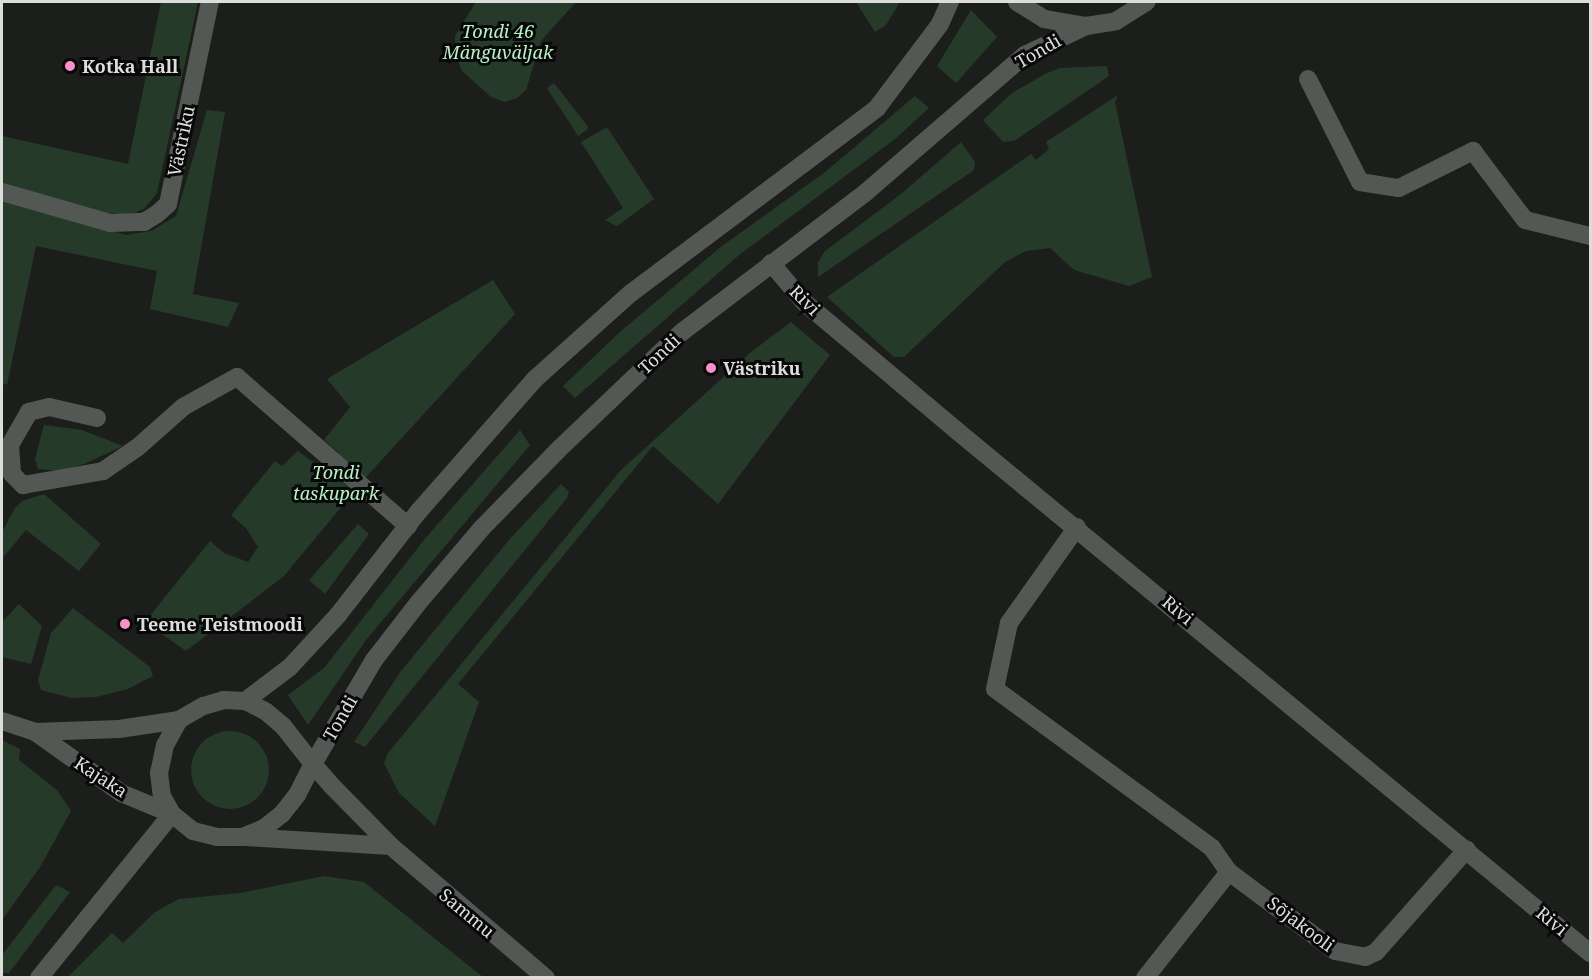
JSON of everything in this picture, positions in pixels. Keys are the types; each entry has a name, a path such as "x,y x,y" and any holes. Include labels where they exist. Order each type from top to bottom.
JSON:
{"street":[{"name":"Västriku","path":"2,192 96,220 128,225 144,222 168,204 210,2"},
{"path":"245,701 290,667 338,615 408,526 535,379 622,300 877,108 940,24 950,2"},
{"path":"1017,2 1044,19 1086,26 1116,21 1146,3"},
{"name":"Tondi","path":"313,764 374,660 482,528 682,332 866,193 1025,55 1086,26"},
{"path":"1308,79 1360,182 1399,188 1473,151 1525,220 1590,237"},
{"name":"Rivi","path":"771,263 804,302 1590,953"},
{"path":"98,418 49,407 29,412 10,445 12,474 23,485 103,471 130,453 183,407 237,378 408,526"},
{"name":"Sõjakooli","path":"1077,527 1009,623 994,690 1212,848 1229,872 1335,951 1365,957 1376,952 1467,849"},
{"path":"243,837 282,814 313,764 283,726 245,701 224,700 202,706 179,720 165,745 159,773 162,796 172,814 193,831 217,837 391,846"},
{"name":"Kajaka","path":"35,732 119,729 179,720"},
{"name":"Kajaka","path":"2,722 35,732 121,793 172,814"},
{"name":"Sammu","path":"313,764 391,846 546,978"},
{"path":"39,978 172,814"},
{"path":"1145,978 1229,872"}],"green space":[{"path":"161,2 198,2 157,193 144,209 128,215 99,212 2,186 2,136 128,164"},
{"name":"Tondi 46 Mänguväljak","path":"476,2 576,2 541,41 526,90 517,98 504,102 490,96 462,71 456,57 455,36"},
{"path":"856,2 900,2 886,25 875,32"},
{"path":"971,10 997,37 956,83 937,66"},
{"path":"1107,66 1109,76 1014,141 1003,142 983,120 1012,93 1045,74 1060,68"},
{"path":"554,83 589,128 578,136 547,88"},
{"path":"1118,95 1115,102 1152,277 1129,286 1074,270 1050,248 1026,251 1005,262 904,357 894,357 827,297 1031,154 1036,160 1049,149 1046,142"},
{"path":"915,96 929,108 895,139 739,255 575,398 563,386 620,332 722,246 824,173"},
{"path":"207,110 225,112 193,294 239,303 228,327 150,309 157,271 36,246 7,385 2,383 2,199 126,235 151,231 176,216"},
{"path":"607,127 654,199 617,226 605,220 623,208 581,142"},
{"path":"961,142 975,162 974,170 818,277 818,262 825,251 901,194"},
{"name":"Tondi taskupark","path":"493,280 515,314 367,476 284,576 186,651 145,622 210,541 224,553 248,562 258,547 246,528 231,515 275,461 282,466 298,451 323,469 339,453 324,440 350,407 327,379"},
{"path":"791,322 830,355 718,504 653,446 458,684 479,702 435,826 399,793 384,763 388,753 621,470 751,352"},
{"path":"44,425 82,430 123,446 84,464 59,471 38,469 35,459"},
{"path":"520,430 530,445 366,640 308,725 288,695 324,668 424,540"},
{"path":"561,484 569,492 567,498 365,747 354,742 401,671 509,540"},
{"path":"44,494 101,544 79,571 26,530 2,559 2,532 15,508 22,501"},
{"path":"358,524 369,534 325,594 309,580"},
{"path":"19,604 42,626 31,664 2,657 2,622"},
{"path":"73,608 150,667 153,676 128,689 96,697 72,698 41,690 38,680 51,633"},
{"path":"230,731 245,734 258,742 266,755 269,770 266,785 258,798 245,806 230,809 215,806 202,798 194,785 191,770 194,755 202,742 215,734"},
{"path":"2,740 20,749 19,760 57,790 71,811 40,867 2,920"},
{"path":"324,876 364,882 483,977 68,977 112,933 123,943 155,912 179,899 240,893"},
{"path":"56,885 70,892 9,973 3,973 2,955"}],"place":[{"name":"Kotka Hall","path":"70,66"},
{"name":"Västriku","path":"711,368"},
{"name":"Teeme Teistmoodi","path":"125,624"}]}
